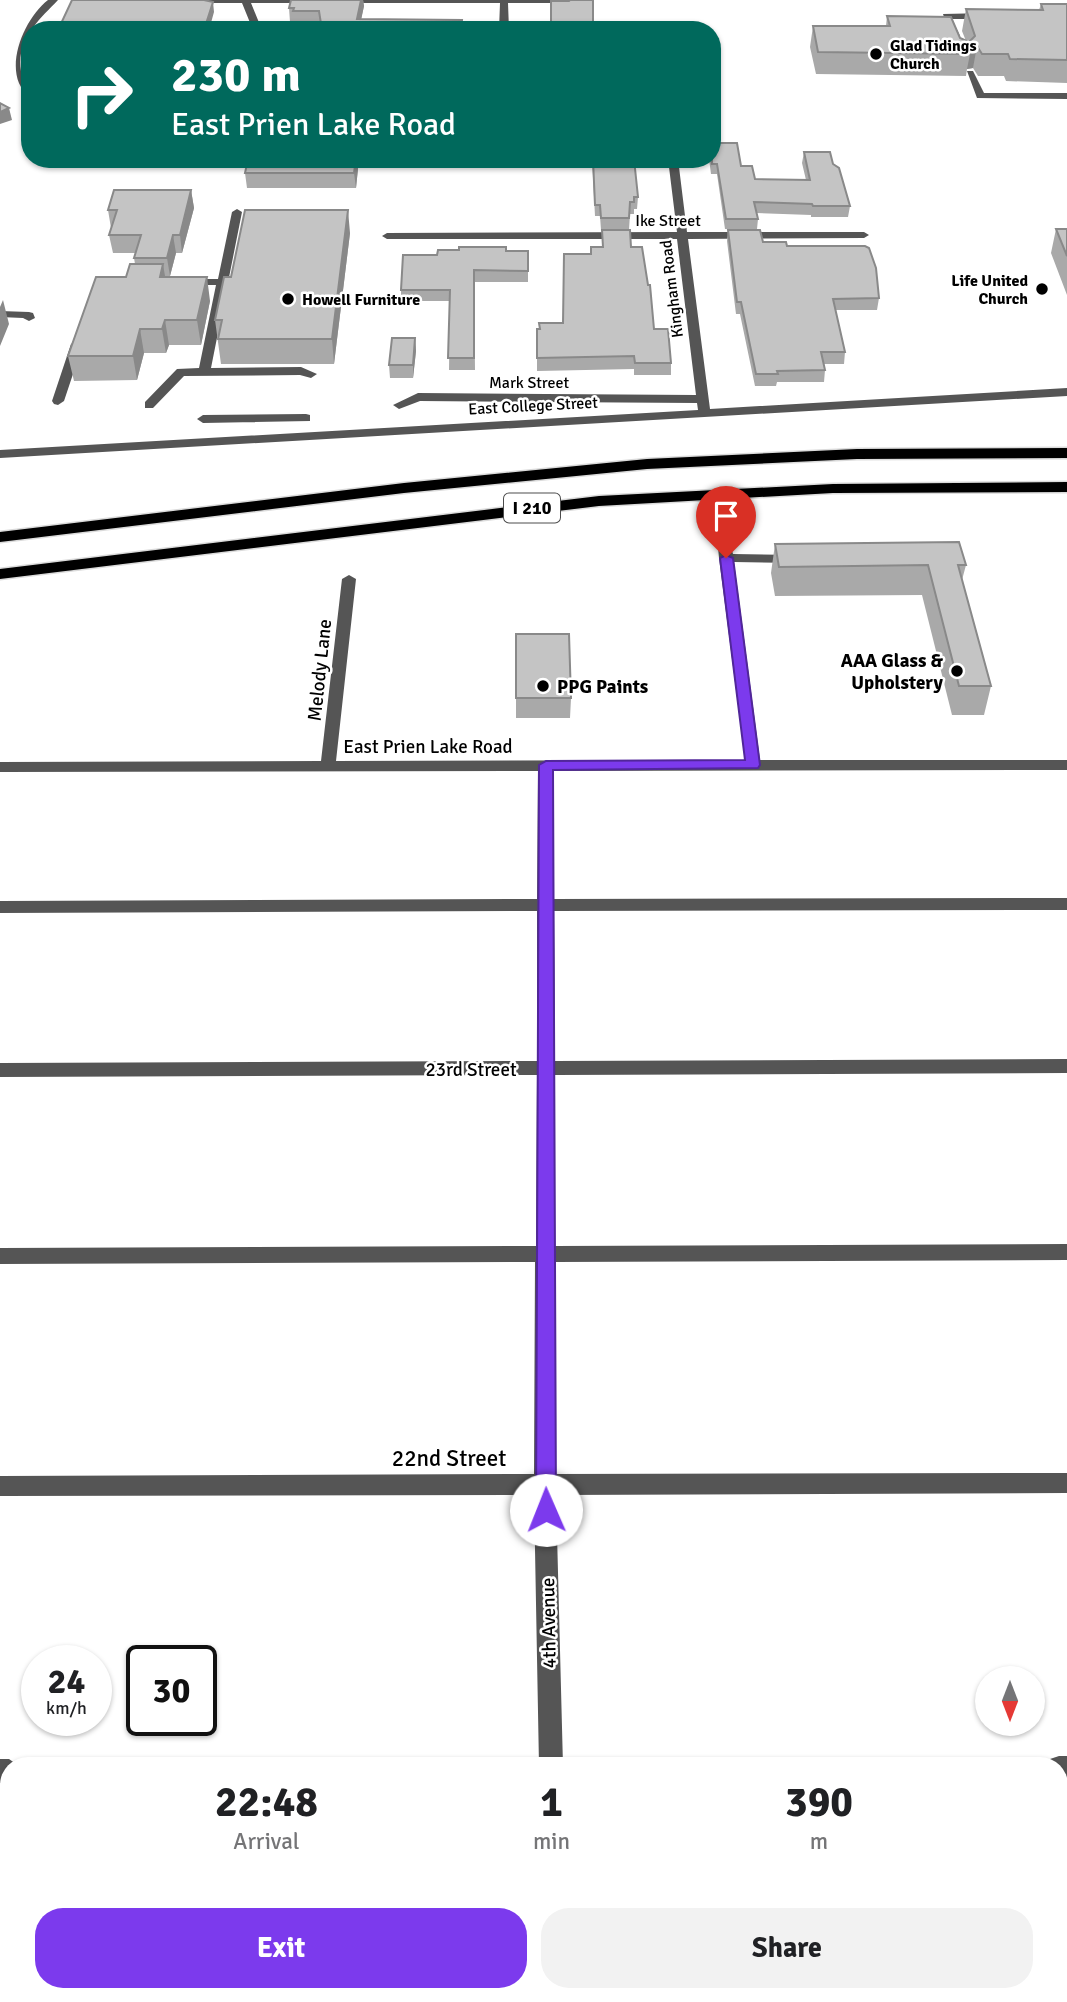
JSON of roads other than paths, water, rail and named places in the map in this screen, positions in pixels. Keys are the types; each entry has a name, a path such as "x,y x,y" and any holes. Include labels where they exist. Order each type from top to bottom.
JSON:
{"highway":[{"name":"I 210","path":"0,537 462,482 650,464 813,455 1067,453"},
{"name":"I 210","path":"0,574 437,518 600,501 835,487 1067,487"}],"street":[{"path":"29,21 54,0"},
{"path":"142,0 581,0"},
{"path":"245,0 254,21"},
{"path":"504,1 504,21"},
{"path":"960,48 946,16 1000,16"},
{"path":"5,54 21,28"},
{"path":"970,73 980,96 1067,96"},
{"path":"7,78 21,88"},
{"name":"Kingham Road","path":"674,168 704,414"},
{"path":"204,371 237,212"},
{"name":"Ike Street","path":"387,236 864,235"},
{"path":"169,282 222,282"},
{"path":"0,314 24,314 29,318"},
{"path":"58,401 80,334"},
{"path":"149,405 181,372 301,371 311,374"},
{"name":"East College Street","path":"0,454 1067,392"},
{"name":"Mark Street","path":"399,405 418,397 702,400"},
{"path":"203,419 306,418"},
{"path":"753,765 726,553 809,559"},
{"name":"Melody Lane","path":"328,766 349,579"},
{"name":"4th Avenue","path":"546,765 545,1484 551,1757"},
{"name":"East Prien Lake Road","path":"0,767 1067,765"},
{"path":"0,907 1067,904"},
{"name":"23rd Street","path":"0,1070 1067,1066"},
{"path":"0,1256 1067,1252"},
{"name":"22nd Street","path":"0,1486 1067,1483"}],"place":[{"name":"Glad Tidings Church","path":"876,54"},
{"name":"Life United Church","path":"1042,289"},
{"name":"Howell Furniture","path":"288,299"},
{"name":"AAA Glass & Upholstery","path":"957,671"},
{"name":"PPG Paints","path":"543,686"}]}
